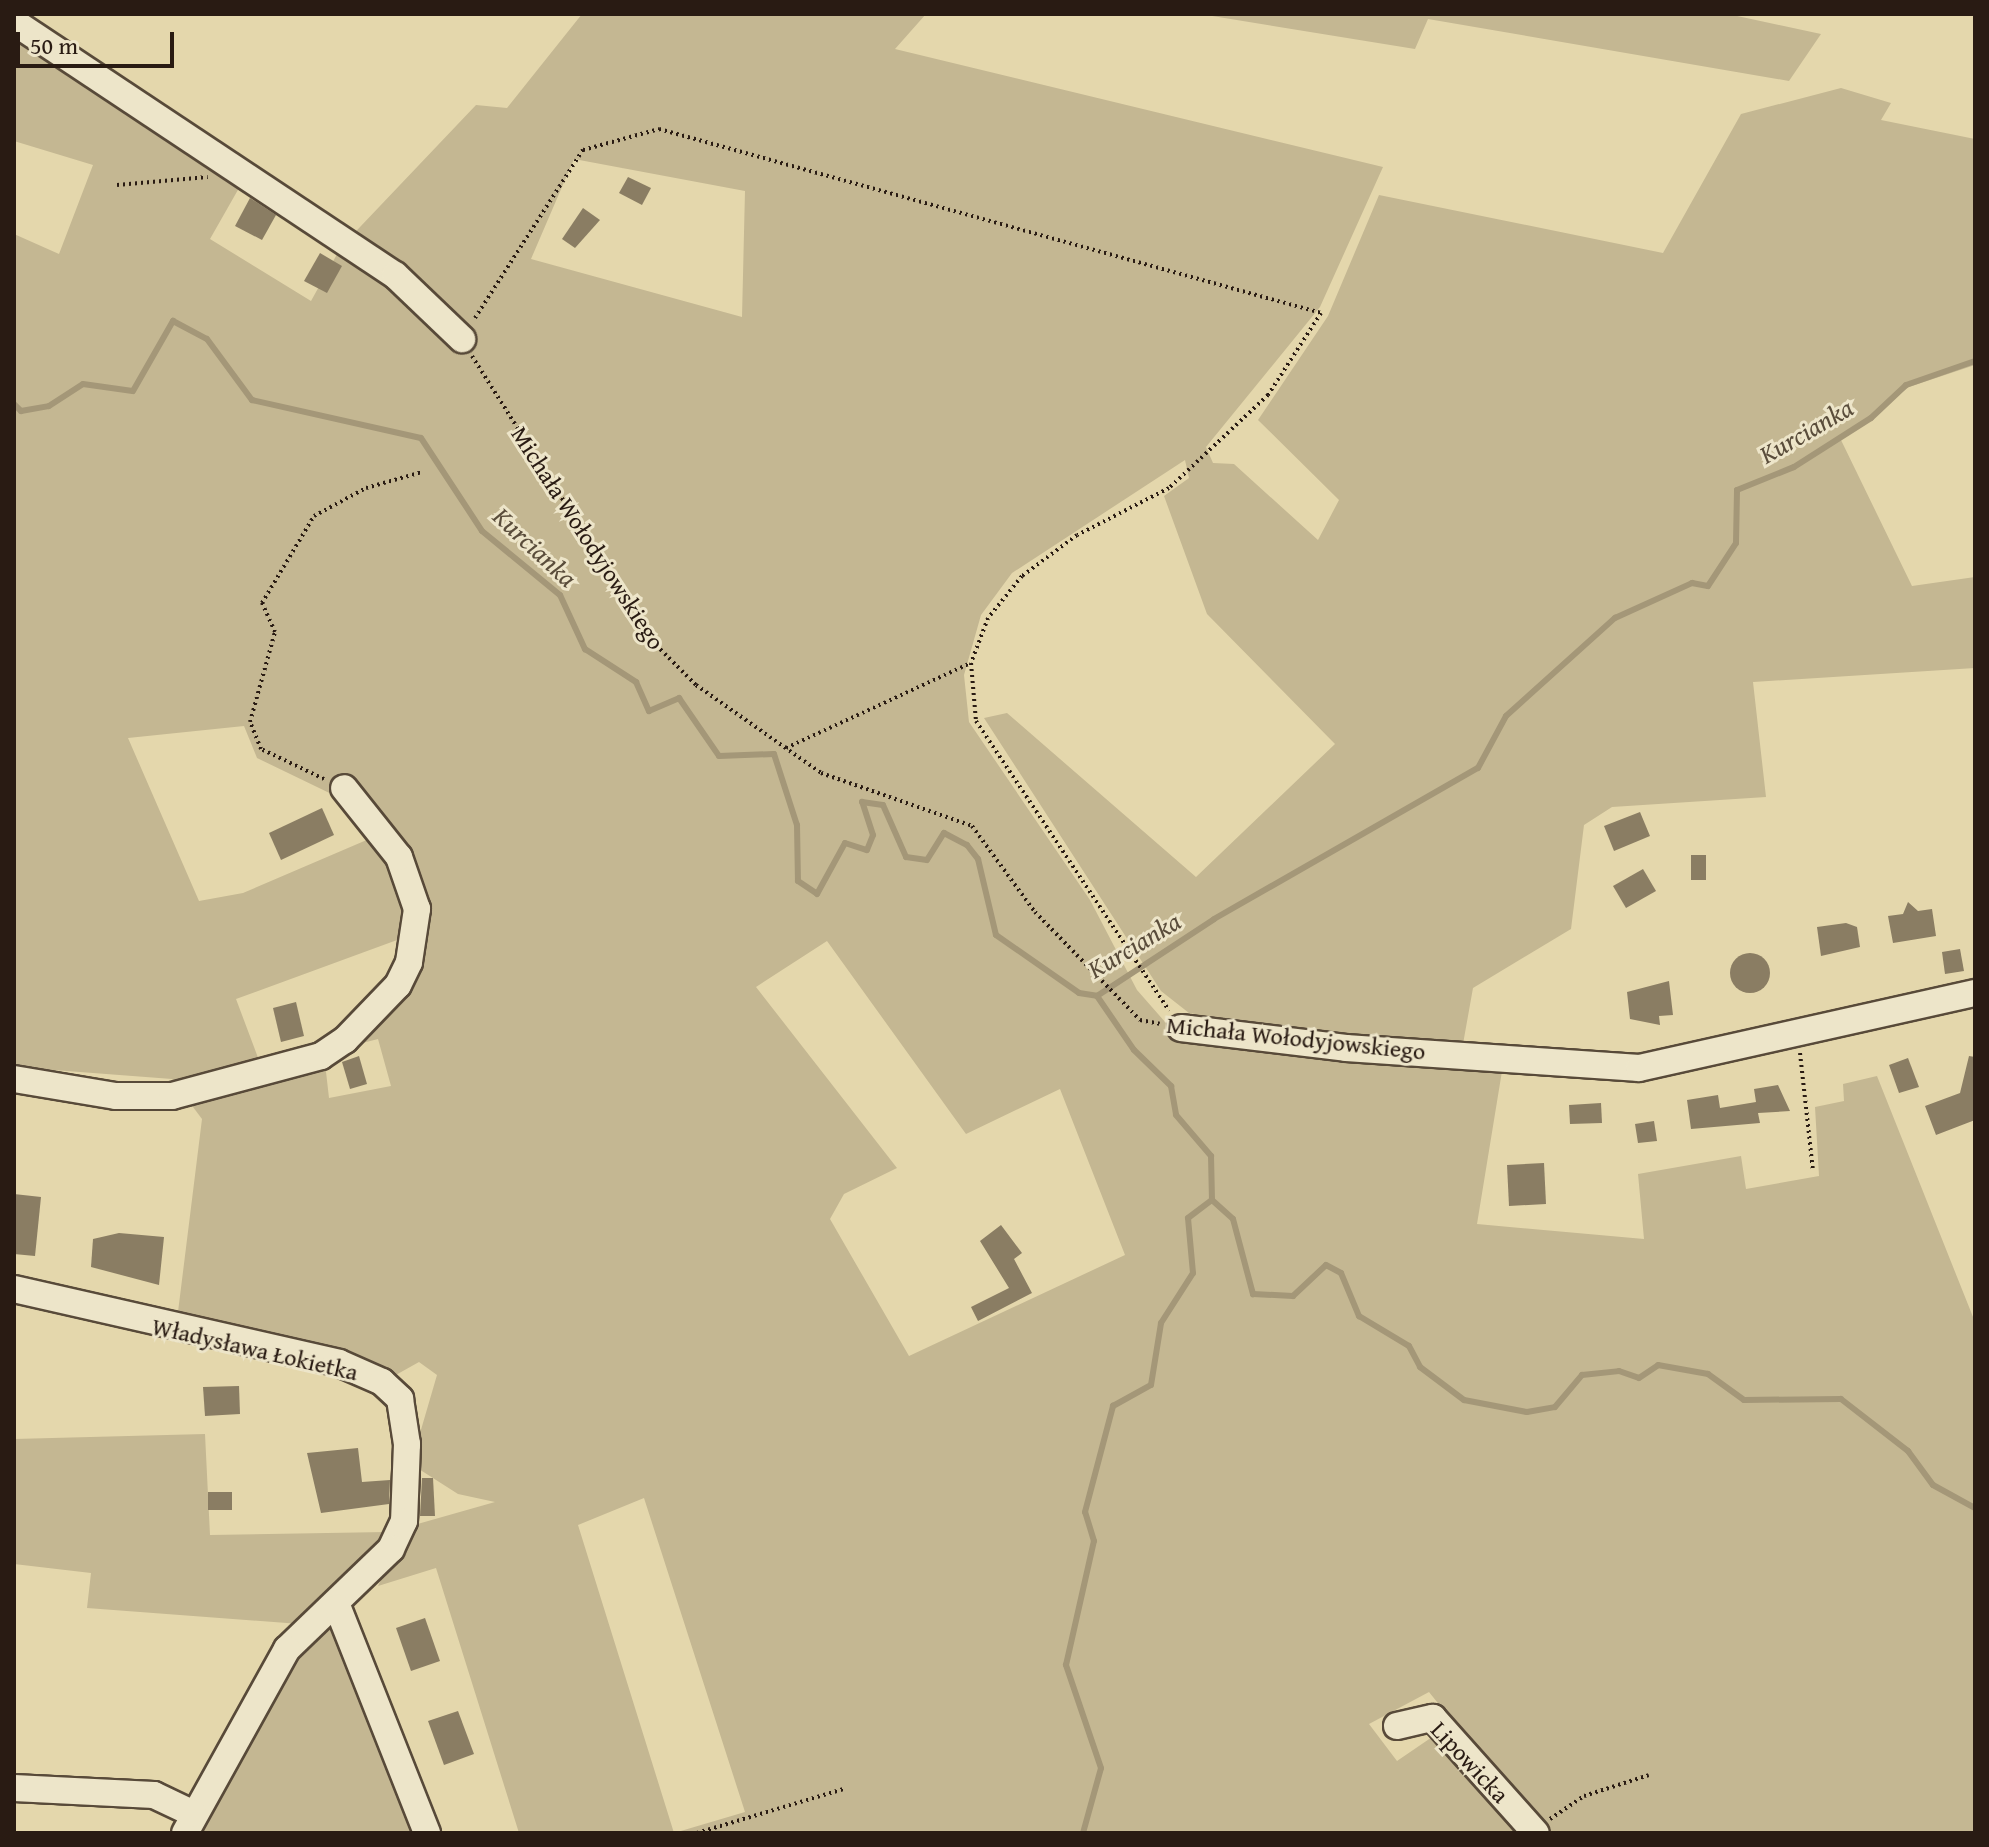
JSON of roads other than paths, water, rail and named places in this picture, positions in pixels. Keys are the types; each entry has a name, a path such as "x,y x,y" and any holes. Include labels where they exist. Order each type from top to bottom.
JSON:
{"street":[{"path":"14,22 395,275 462,339"},
{"path":"14,1079 116,1096 172,1096 321,1056 345,1040 398,985 409,962 417,909 399,857 344,788"},
{"name":"Michała Wołodyjowskiego","path":"1181,1028 1346,1048 1639,1068 1975,993"},
{"name":"Władysława Łokietka","path":"14,1289 339,1363 382,1382 400,1399 407,1444 404,1521 391,1549 338,1608"},
{"path":"14,1788 154,1795 190,1823 287,1649 338,1608 427,1833"},
{"name":"Lipowicka","path":"1397,1726 1433,1718 1535,1832"}],"waterway":[{"name":"Kurcianka","path":"14,404 21,411 49,406 83,384 133,391 173,321 207,339 252,400 421,438 482,531 560,595 585,649 636,682 649,711 679,698 719,756 774,754 797,825 798,881 817,894 845,843 867,850 873,835 862,802 883,805 906,857 927,860 944,833 967,845 978,859 996,935 1079,993 1097,996 1214,919 1478,768 1506,716 1615,618 1692,583 1708,586 1736,543 1737,490 1794,467 1871,418 1906,385 1975,361"},
{"path":"1097,996 1134,1050 1171,1086 1176,1115 1211,1156 1212,1200 1233,1219 1253,1294 1293,1296 1326,1265 1341,1273 1359,1316 1409,1346 1420,1367 1464,1400 1527,1412 1555,1407 1582,1375 1619,1371 1639,1378 1658,1365 1708,1374 1744,1400 1841,1399 1908,1451 1933,1485 1975,1508"},
{"path":"1083,1833 1101,1768 1066,1665 1094,1541 1085,1512 1113,1406 1151,1385 1161,1323 1193,1273 1188,1218 1212,1200"}]}
